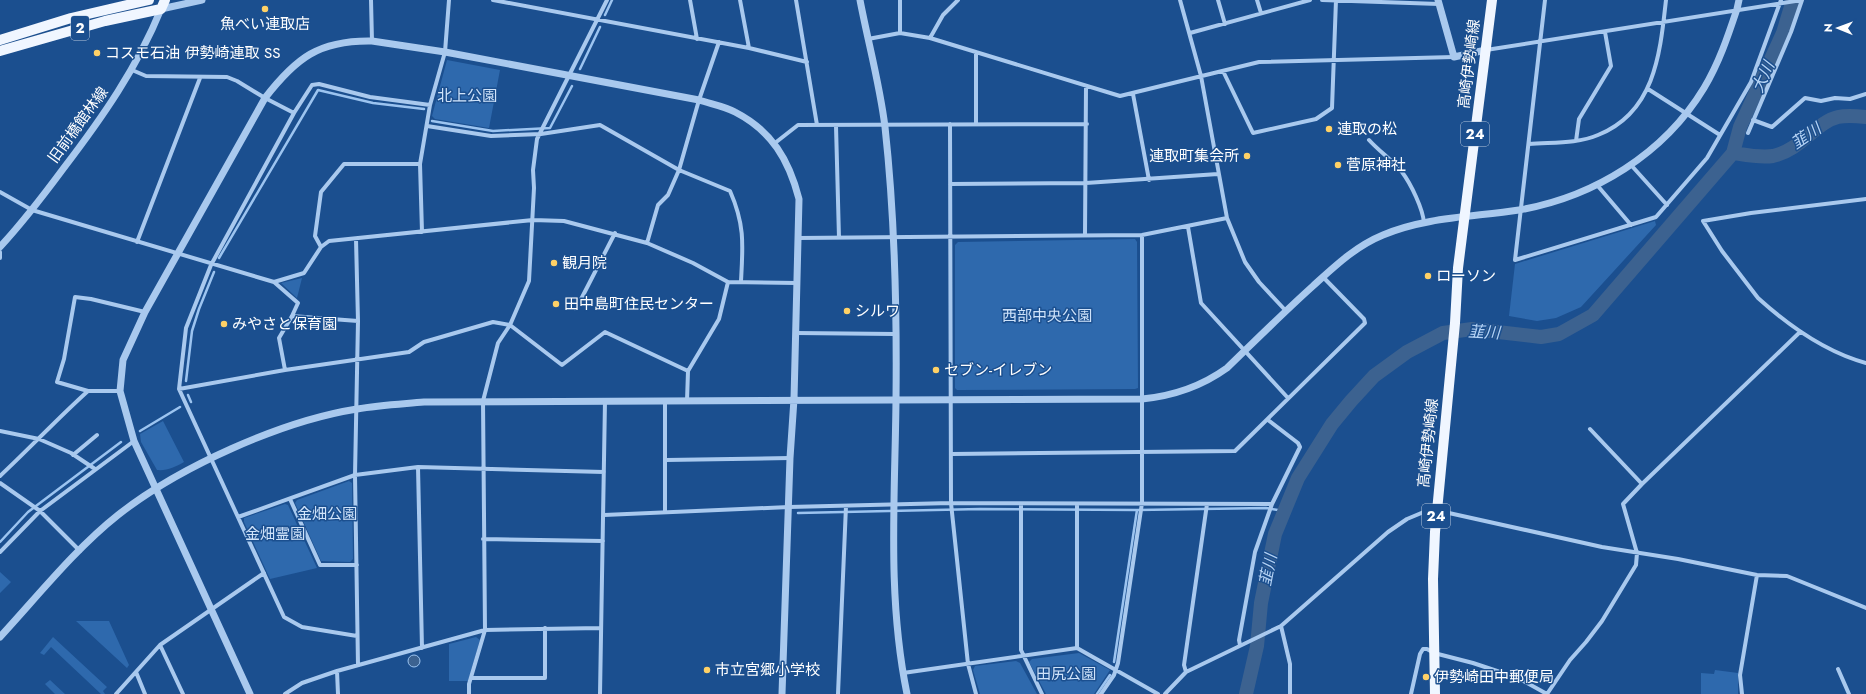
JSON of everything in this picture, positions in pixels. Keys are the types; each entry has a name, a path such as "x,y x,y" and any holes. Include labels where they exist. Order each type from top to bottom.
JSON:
{"main road":[{"name":"2","path":"0,40 71,18 148,0"},
{"name":"高崎伊勢崎線","path":"1435,694 1433,558 1455,323 1458,268 1492,0"},
{"name":"2","path":"0,51 163,4"}],"street":[{"path":"163,4 202,0"},
{"path":"371,0 372,41"},
{"path":"422,232 420,164 430,105 445,52 449,0"},
{"path":"493,0 719,42 807,62"},
{"path":"469,694 471,678 485,630 482,468 483,401 498,343 510,324 529,281 533,220 533,170 537,139 541,134 607,0"},
{"path":"690,0 697,38"},
{"path":"740,0 749,48"},
{"path":"796,0 817,125"},
{"path":"860,0 884,125 894,238 896,400 894,583 897,634 902,673 907,694"},
{"path":"900,0 900,33"},
{"path":"930,38 943,15 958,0"},
{"path":"1180,0 1202,76 1218,174 1228,218 1245,262 1260,282 1286,311"},
{"path":"1218,0 1225,24"},
{"path":"1257,0 1261,14"},
{"path":"1190,33 1310,0"},
{"path":"1322,0 1439,2 1454,57"},
{"path":"1223,72 1253,133 1316,119 1332,108 1335,60 1336,0"},
{"path":"1545,0 1515,260 1656,217 1707,158 1751,82 1781,2"},
{"path":"1528,144 1576,140 1597,136 1616,126 1634,110 1648,89 1657,67 1666,0"},
{"path":"0,638 80,551 118,516 155,489 211,459 300,423 357,409 424,402 483,401 1142,399 1163,397 1210,380 1245,351 1323,276 1352,252 1367,242 1394,231 1424,223 1520,210 1572,196 1597,185 1631,165 1664,138 1686,113 1704,88 1718,61 1739,0"},
{"path":"868,39 900,33 930,38 1120,96 1259,62 1454,57 1540,41 1605,32 1781,2 1802,0 1791,32 1748,133"},
{"name":"旧前橋館林線","path":"0,247 32,210 100,121 132,70 163,4"},
{"path":"1576,140 1579,119 1611,66 1605,32"},
{"path":"250,694 210,610 134,441 120,391 123,360 145,312 264,98 284,73 308,55 334,44 350,41 372,41 445,52 699,100 740,115 752,122 775,143 793,176 799,199 794,399 790,458 782,694"},
{"path":"647,243 658,205 668,195 679,170 699,100 719,42"},
{"path":"976,52 976,124"},
{"path":"132,70 146,76 200,78 228,77 294,114"},
{"path":"137,242 200,78"},
{"path":"358,636 302,627 284,617 179,389 186,328 211,265 294,114 312,85 315,84 370,97 430,105"},
{"path":"1085,234 1087,124 1086,86"},
{"path":"1648,89 1720,135"},
{"path":"1133,94 1149,180"},
{"path":"1753,120 1772,127 1804,98 1821,101 1834,98 1850,99 1866,94"},
{"path":"950,124 952,400 951,503 968,664 976,694"},
{"path":"775,143 798,126 1087,124"},
{"path":"427,126 491,136 541,134 600,125 679,170 730,191 737,206 743,235 741,281"},
{"path":"836,126 839,238"},
{"path":"1369,140 1402,172 1419,205 1424,223"},
{"path":"321,247 315,236 321,192 344,164 420,164"},
{"path":"1631,165 1667,206"},
{"path":"950,184 1086,183 1149,180 1218,174"},
{"path":"1597,185 1631,225"},
{"path":"0,192 32,210 137,242 179,253 211,265 274,282 298,303 279,338 285,370"},
{"path":"1866,199 1751,213 1703,221 1722,251 1758,298 1800,332 1847,356 1866,363"},
{"path":"798,238 950,238 1085,234 1142,235 1228,218"},
{"path":"274,282 304,273 321,247 329,242 533,220 564,221 615,233 647,243 693,263 728,282 797,283"},
{"path":"1188,226 1201,303 1288,398"},
{"path":"576,309 615,233"},
{"path":"1101,694 1116,670 1142,503 1142,235"},
{"path":"356,239 359,359 355,475 358,665"},
{"path":"0,252 0,258"},
{"path":"952,454 1235,451 1365,323 1364,319 1323,276"},
{"path":"688,401 688,371 719,319 728,282"},
{"path":"120,391 88,391 57,382 64,359 75,297 91,299 145,312"},
{"path":"292,316 358,322"},
{"path":"179,389 285,370 409,352 424,342 493,322 510,324 562,365 605,332 688,371"},
{"path":"1411,694 1420,654 1423,649 1428,649 1434,653 1473,663 1518,678 1547,694 1570,660 1602,621 1636,565 1637,553 1623,504 1800,332"},
{"path":"796,333 895,334"},
{"path":"0,476 39,439 53,423 88,391"},
{"path":"665,512 666,400"},
{"path":"600,694 605,401"},
{"path":"1240,645 1239,640 1255,552 1272,504 1300,447 1298,443 1268,420"},
{"path":"1590,429 1642,484"},
{"path":"0,431 39,439 73,455 94,469"},
{"path":"73,455 97,434"},
{"path":"0,552 40,511 94,469 134,441"},
{"path":"666,460 790,458"},
{"path":"238,516 355,475 418,467 604,472"},
{"path":"418,467 422,648"},
{"path":"0,482 40,511 80,551"},
{"path":"290,499 320,565 357,565"},
{"path":"604,515 789,507 951,503 1272,504"},
{"path":"1021,504 1023,656 1042,694"},
{"path":"1077,504 1077,648"},
{"path":"1186,672 1184,665 1208,504"},
{"path":"838,694 846,506"},
{"path":"1165,694 1186,672 1281,626 1388,532 1428,509 1637,553 1678,559 1757,575 1787,576 1866,608"},
{"path":"483,539 603,541"},
{"path":"116,694 160,645 264,573"},
{"path":"1742,694 1740,675 1757,575"},
{"path":"1281,626 1290,664 1290,694"},
{"path":"471,678 545,678 545,628"},
{"path":"285,694 302,683 337,671 485,630 601,628"},
{"path":"160,645 183,694"},
{"path":"902,673 1077,648 1158,694"},
{"path":"1838,669 1849,694"},
{"path":"337,671 338,694"},
{"path":"136,672 145,694"}],"green space":[{"name":"北上公園","path":"447,60 500,70 489,128 435,119 432,116"},
{"path":"1655,221 1656,225 1581,307 1556,318 1537,321 1509,316 1515,264"},
{"name":"西部中央公園","path":"1135,239 1137,242 1138,388 957,390 955,388 955,245 958,242"},
{"path":"302,278 297,298 281,283"},
{"path":"163,421 184,462 171,468 157,470 141,442 140,434"},
{"name":"金畑公園","path":"349,481 352,483 353,559 350,562 321,561 295,503 297,500"},
{"name":"金畑霊園","path":"285,504 288,505 317,568 270,579 244,522 244,518"},
{"path":"0,572 11,582 0,593"},
{"path":"76,621 109,621 129,665 127,668"},
{"path":"53,637 107,687 103,691 105,694 101,694 51,647 44,655 40,653"},
{"path":"476,637 480,640 468,681 449,681 449,644"},
{"name":"田尻公園","path":"1079,653 1110,670 1094,694 1046,694 1029,662 1032,659"},
{"path":"1016,661 1020,663 1037,694 980,694 973,670 975,666"},
{"path":"1715,670 1738,673 1738,694 1701,694 1701,673 1714,674"},
{"path":"50,680 65,694 55,694 45,684"}],"shaded area":[{"path":"412,655 416,655 420,661 416,667 412,667 408,663 408,659"}],"waterway":[{"path":"605,15 612,0"},
{"name":"韮川","path":"1246,694 1257,646 1261,603 1275,534 1298,478 1332,424 1374,376 1407,352 1443,333 1472,329 1541,337 1559,334 1593,315 1733,153 1740,127 1783,33 1793,0"},
{"path":"580,69 600,27"},
{"path":"432,121 493,131 550,128 572,86"},
{"path":"219,258 318,90 373,103 424,109"},
{"name":"韮川","path":"1733,153 1768,157 1773,156 1792,148 1822,124 1830,120 1845,116 1866,117"},
{"path":"186,381 192,331 214,272"},
{"path":"188,395 191,402"},
{"path":"140,431 180,407"},
{"path":"0,542 28,512 121,442"},
{"path":"1114,662 1137,510 1266,508 1284,511"},
{"path":"798,513 980,509 1137,510"},
{"path":"1097,694 1110,675"}],"place":[{"name":"魚べい連取店","path":"265,9"},
{"name":"コスモ石油 伊勢崎連取 SS","path":"97,53"},
{"name":"連取の松","path":"1329,129"},
{"name":"連取町集会所","path":"1247,156"},
{"name":"菅原神社","path":"1338,165"},
{"name":"観月院","path":"554,263"},
{"name":"ローソン","path":"1428,276"},
{"name":"田中島町住民センター","path":"556,304"},
{"name":"シルワ","path":"847,311"},
{"name":"みやさと保育園","path":"224,324"},
{"name":"セブン-イレブン","path":"936,370"},
{"name":"市立宮郷小学校","path":"707,670"},
{"name":"伊勢崎田中郵便局","path":"1426,677"}],"water label":[{"name":"大川","path":"1763,77"}]}
